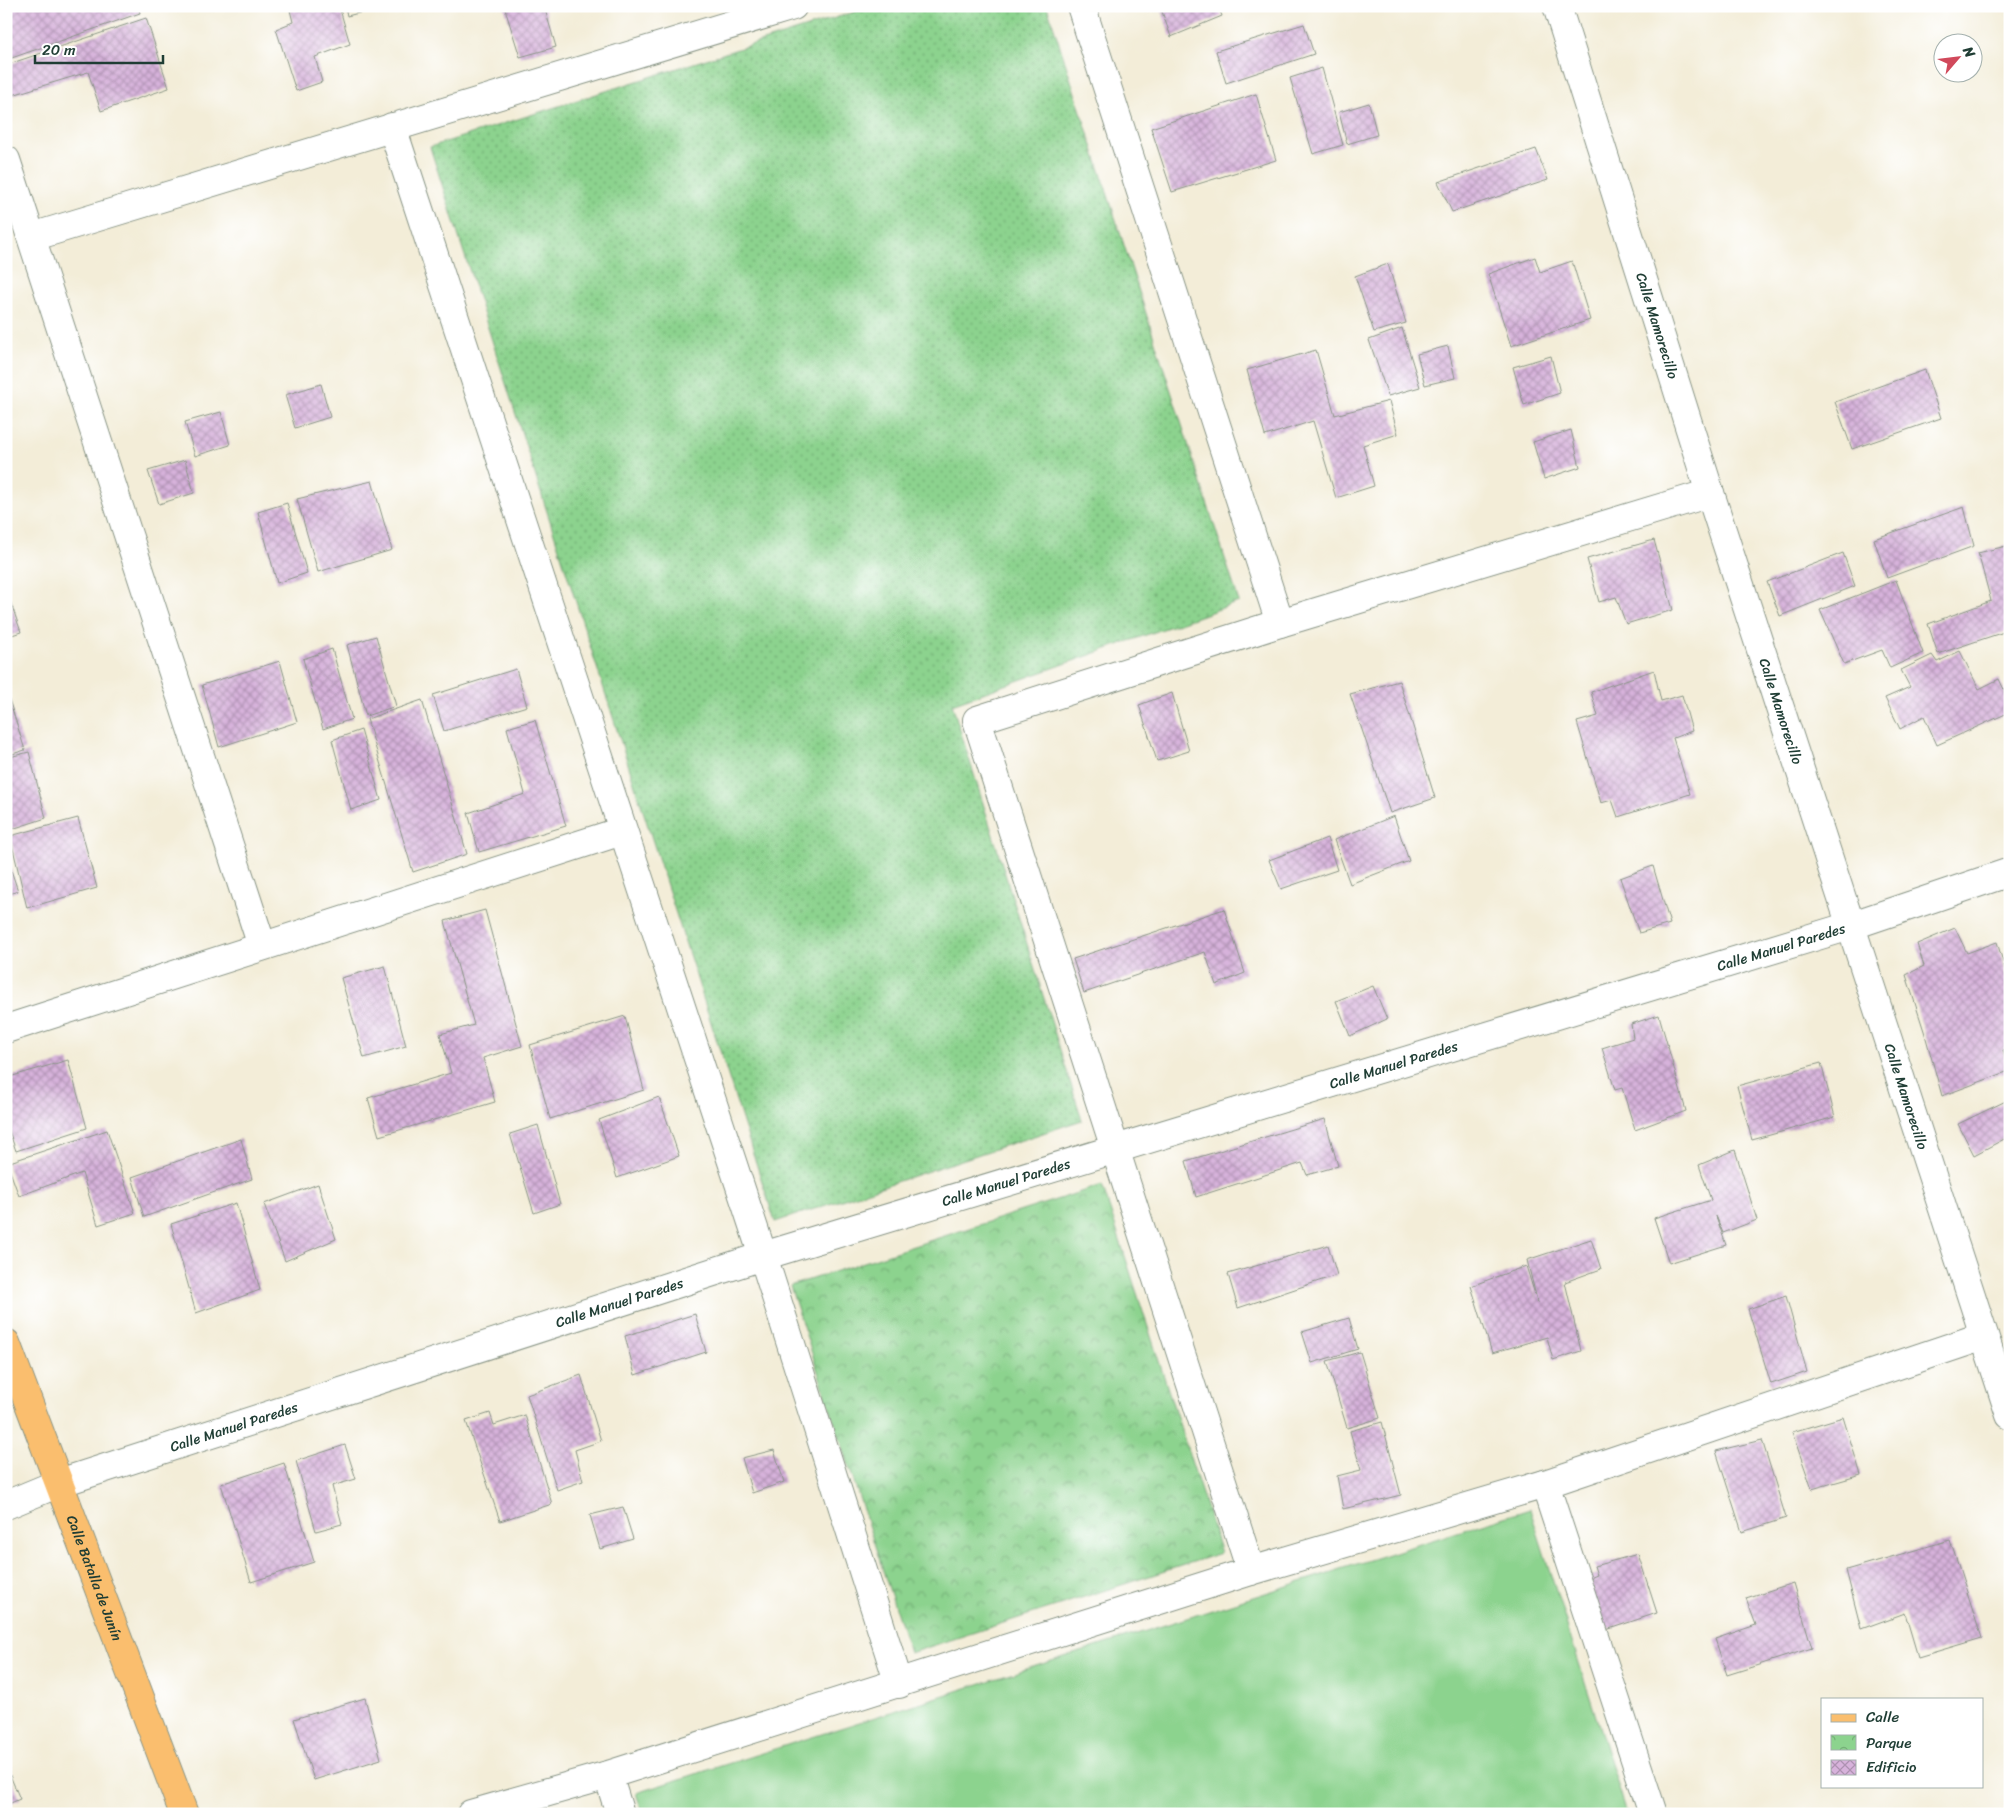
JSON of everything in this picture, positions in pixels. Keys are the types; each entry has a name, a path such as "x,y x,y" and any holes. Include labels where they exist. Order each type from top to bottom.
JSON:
{"main road":[{"name":"Calle Batalla de Junín","path":"6,1343 184,1814"}],"street":[{"path":"32,237 793,6"},
{"path":"1081,6 1280,623"},
{"name":"Calle Mamorecillo","path":"1557,6 1710,493 2010,1415"},
{"path":"392,127 622,832 763,1256 899,1684"},
{"path":"6,160 262,946"},
{"path":"1251,1571 977,720 1280,623 1710,493"},
{"path":"6,1028 622,832"},
{"name":"Calle Manuel Paredes","path":"6,1505 59,1483 763,1256 1850,926 2010,872"},
{"path":"472,1814 608,1775 1251,1571 1545,1484 1984,1336"},
{"path":"1545,1484 1653,1814"},
{"path":"608,1775 620,1814"}],"green space":[{"path":"873,6 1047,6 1239,602 952,704 1082,1120 775,1222 430,147"},
{"path":"1102,1185 1221,1553 910,1653 790,1286"},
{"path":"1530,1509 1627,1814 643,1814 636,1793"}],"building":[{"path":"14,6 138,6 140,13 6,60 6,9"},
{"path":"289,6 339,6 350,44 315,57 322,82 296,91 276,29 293,22"},
{"path":"345,6 383,6 383,7 347,16"},
{"path":"504,6 544,6 556,47 520,57"},
{"path":"1160,6 1218,6 1222,16 1171,37"},
{"path":"146,18 169,88 101,111 88,72 6,97 6,65"},
{"path":"1304,24 1314,54 1226,83 1216,51"},
{"path":"1322,68 1343,145 1313,154 1290,78"},
{"path":"1256,94 1276,160 1172,192 1151,128"},
{"path":"1369,103 1377,135 1347,144 1339,112"},
{"path":"1536,149 1548,180 1452,212 1438,182"},
{"path":"1535,257 1540,272 1572,261 1590,320 1511,346 1488,274"},
{"path":"1388,264 1406,323 1374,332 1355,276"},
{"path":"1402,328 1420,387 1388,396 1369,340"},
{"path":"1448,346 1455,378 1425,385 1417,354"},
{"path":"1316,350 1335,415 1389,401 1398,434 1363,445 1374,486 1336,498 1313,421 1265,436 1247,370"},
{"path":"1551,356 1560,393 1524,405 1513,367"},
{"path":"1925,370 1941,418 1852,449 1835,402"},
{"path":"321,384 330,417 295,428 285,395"},
{"path":"221,412 230,445 195,456 185,422"},
{"path":"1571,430 1580,467 1544,479 1533,442"},
{"path":"185,460 194,493 159,504 148,471"},
{"path":"372,481 392,550 318,572 297,499"},
{"path":"287,503 307,573 277,583 258,512"},
{"path":"1964,507 1974,546 1887,578 1874,539"},
{"path":"1654,540 1673,610 1626,624 1616,597 1599,602 1587,559"},
{"path":"2010,545 2010,630 1938,654 1928,624 1991,601 1978,553"},
{"path":"1843,553 1855,586 1780,616 1767,582"},
{"path":"1896,580 1923,653 1890,668 1882,650 1844,664 1820,610"},
{"path":"6,589 21,632 6,637"},
{"path":"376,636 396,706 366,716 347,645"},
{"path":"332,649 352,719 323,729 303,659"},
{"path":"1960,651 1979,689 1999,679 2010,702 2010,712 1937,745 1924,716 1900,729 1885,698 1910,687 1901,670 1932,655 1937,662"},
{"path":"280,661 297,722 219,747 202,685"},
{"path":"516,669 527,706 444,731 433,695"},
{"path":"1654,670 1661,701 1682,695 1692,731 1673,738 1690,794 1618,817 1612,800 1601,803 1577,722 1598,716 1591,692"},
{"path":"1399,681 1435,798 1390,813 1350,694"},
{"path":"6,690 25,750 6,756"},
{"path":"1172,693 1189,751 1157,761 1139,705"},
{"path":"422,700 467,854 413,872 367,719"},
{"path":"535,720 566,826 479,852 468,813 525,794 507,728"},
{"path":"361,730 381,800 351,810 332,740"},
{"path":"29,752 46,818 6,831 6,758"},
{"path":"1394,816 1409,861 1350,884 1334,840"},
{"path":"78,818 97,888 27,908 10,836"},
{"path":"1327,838 1337,870 1281,889 1269,860"},
{"path":"6,855 18,891 6,895"},
{"path":"1653,866 1670,924 1639,933 1620,878"},
{"path":"1224,909 1245,973 1216,985 1205,952 1084,993 1073,959"},
{"path":"485,910 522,1046 483,1058 495,1102 379,1136 368,1098 451,1073 440,1034 474,1025 445,921"},
{"path":"1955,928 1967,953 1997,942 2010,985 2010,1048 2003,1050 2009,1071 1942,1096 1906,975 1924,966 1917,944"},
{"path":"385,966 406,1046 364,1058 341,978"},
{"path":"1373,986 1387,1019 1350,1036 1336,1001"},
{"path":"1659,1015 1686,1111 1635,1130 1622,1088 1615,1090 1602,1048 1633,1038 1631,1024"},
{"path":"625,1016 644,1090 550,1119 530,1045"},
{"path":"68,1060 87,1128 16,1151 6,1122 6,1078"},
{"path":"1821,1063 1835,1117 1752,1140 1737,1086"},
{"path":"659,1097 679,1156 617,1178 599,1120"},
{"path":"2010,1099 2010,1136 1974,1155 1958,1124"},
{"path":"1325,1119 1338,1166 1307,1175 1302,1163 1196,1197 1186,1161"},
{"path":"538,1125 560,1204 534,1213 510,1134"},
{"path":"107,1130 135,1213 98,1225 82,1173 19,1196 7,1163"},
{"path":"241,1139 252,1179 144,1217 132,1177"},
{"path":"1735,1150 1757,1220 1723,1233 1716,1216 1726,1245 1669,1263 1654,1218 1711,1200 1699,1165"},
{"path":"318,1184 336,1239 285,1261 264,1204"},
{"path":"236,1203 260,1290 196,1313 171,1224"},
{"path":"1591,1239 1601,1269 1565,1282 1581,1351 1553,1360 1547,1337 1492,1353 1471,1286 1526,1266 1538,1304 1527,1260"},
{"path":"1328,1245 1337,1275 1238,1308 1228,1274"},
{"path":"1786,1296 1807,1372 1771,1384 1748,1309"},
{"path":"695,1314 706,1352 635,1375 625,1336"},
{"path":"1349,1318 1358,1349 1312,1363 1302,1332"},
{"path":"1360,1352 1380,1418 1347,1428 1327,1361"},
{"path":"581,1375 601,1441 575,1450 583,1481 557,1490 527,1395"},
{"path":"490,1413 494,1425 525,1415 552,1504 500,1521 466,1421"},
{"path":"1843,1417 1861,1475 1812,1489 1792,1432"},
{"path":"1382,1422 1401,1495 1343,1509 1337,1476 1361,1470 1350,1431"},
{"path":"1762,1440 1786,1518 1742,1532 1716,1451"},
{"path":"345,1445 356,1479 332,1486 342,1524 316,1531 296,1461"},
{"path":"774,1450 784,1482 752,1493 742,1458"},
{"path":"284,1463 314,1562 251,1582 221,1484"},
{"path":"623,1507 633,1539 600,1549 590,1515"},
{"path":"1950,1540 1982,1638 1918,1657 1905,1613 1861,1629 1846,1570"},
{"path":"1638,1554 1657,1613 1597,1633 1580,1582 1597,1575 1594,1566"},
{"path":"1793,1583 1812,1648 1727,1675 1715,1639 1756,1625 1746,1598"},
{"path":"365,1698 381,1759 314,1780 294,1719"},
{"path":"6,1766 20,1799 6,1805"}]}
